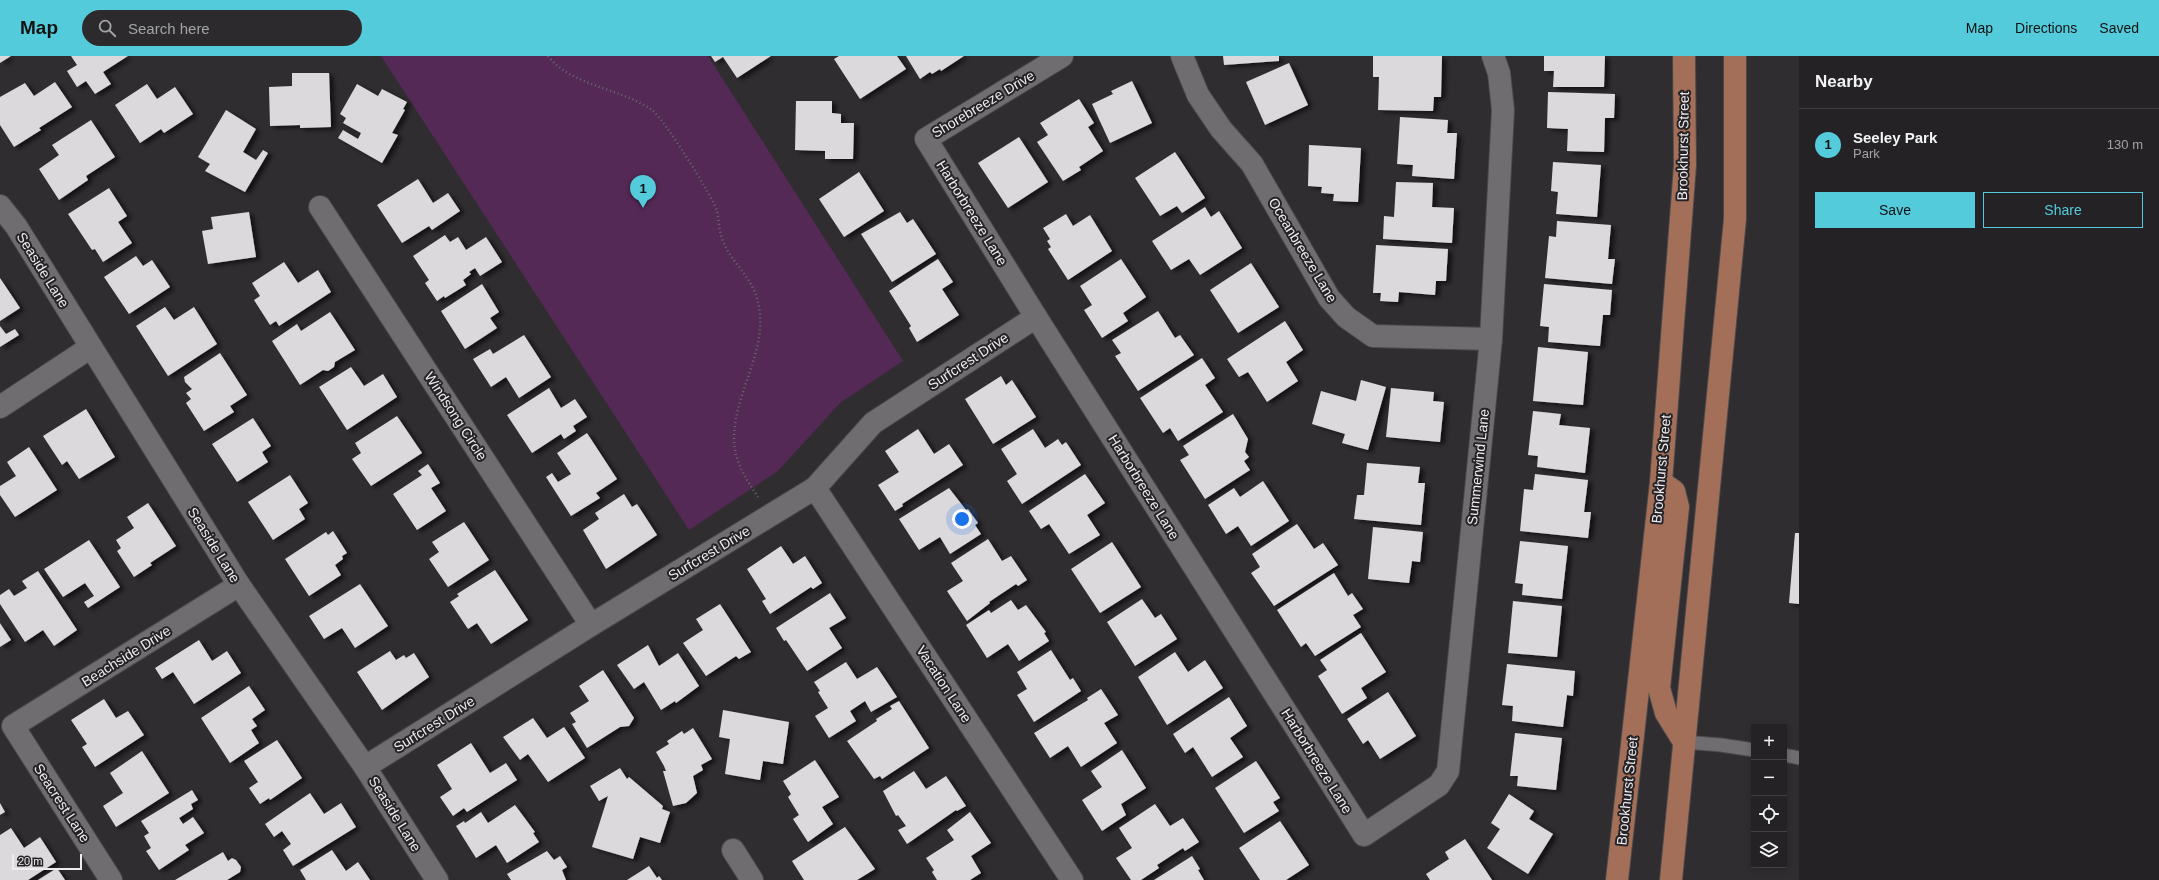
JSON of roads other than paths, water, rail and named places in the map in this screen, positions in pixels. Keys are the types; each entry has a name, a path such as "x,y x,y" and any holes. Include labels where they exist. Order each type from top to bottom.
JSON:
{"main road":[{"name":"Brookhurst Street","path":"1617,880 1661,482 1685,165 1684,56"},
{"path":"1671,880 1735,219 1736,56"},
{"path":"1661,482 1674,491 1678,507 1659,688 1666,713 1684,742"}],"street":[{"name":"Shorebreeze Drive","path":"926,139 1062,56"},
{"name":"Oceanbreeze Lane","path":"1182,56 1198,95 1221,129 1252,164 1329,298 1346,318 1373,336 1491,339"},
{"name":"Summerwind Lane","path":"1364,835 1439,785 1448,771 1491,339 1503,110 1498,73 1493,56"},
{"name":"Harborbreeze Lane","path":"926,139 1036,317 1364,835"},
{"name":"Seaside Lane","path":"0,206 16,226 239,585 365,767 437,880"},
{"name":"Windsong Circle","path":"320,207 591,624"},
{"name":"Surfcrest Drive","path":"365,767 591,624 816,488 873,423 1036,317"},
{"path":"0,406 91,347"},
{"name":"Vacation Lane","path":"816,488 1072,880"},
{"name":"Beachside Drive","path":"13,726 239,585"},
{"name":"Seacrest Lane","path":"13,726 111,880"},
{"path":"733,850 752,880"}],"lane":[{"path":"1684,742 1722,745 1751,750"},
{"path":"1787,756 1799,758"}],"place":[{"name":"Seeley Park","path":"643,208"}]}
